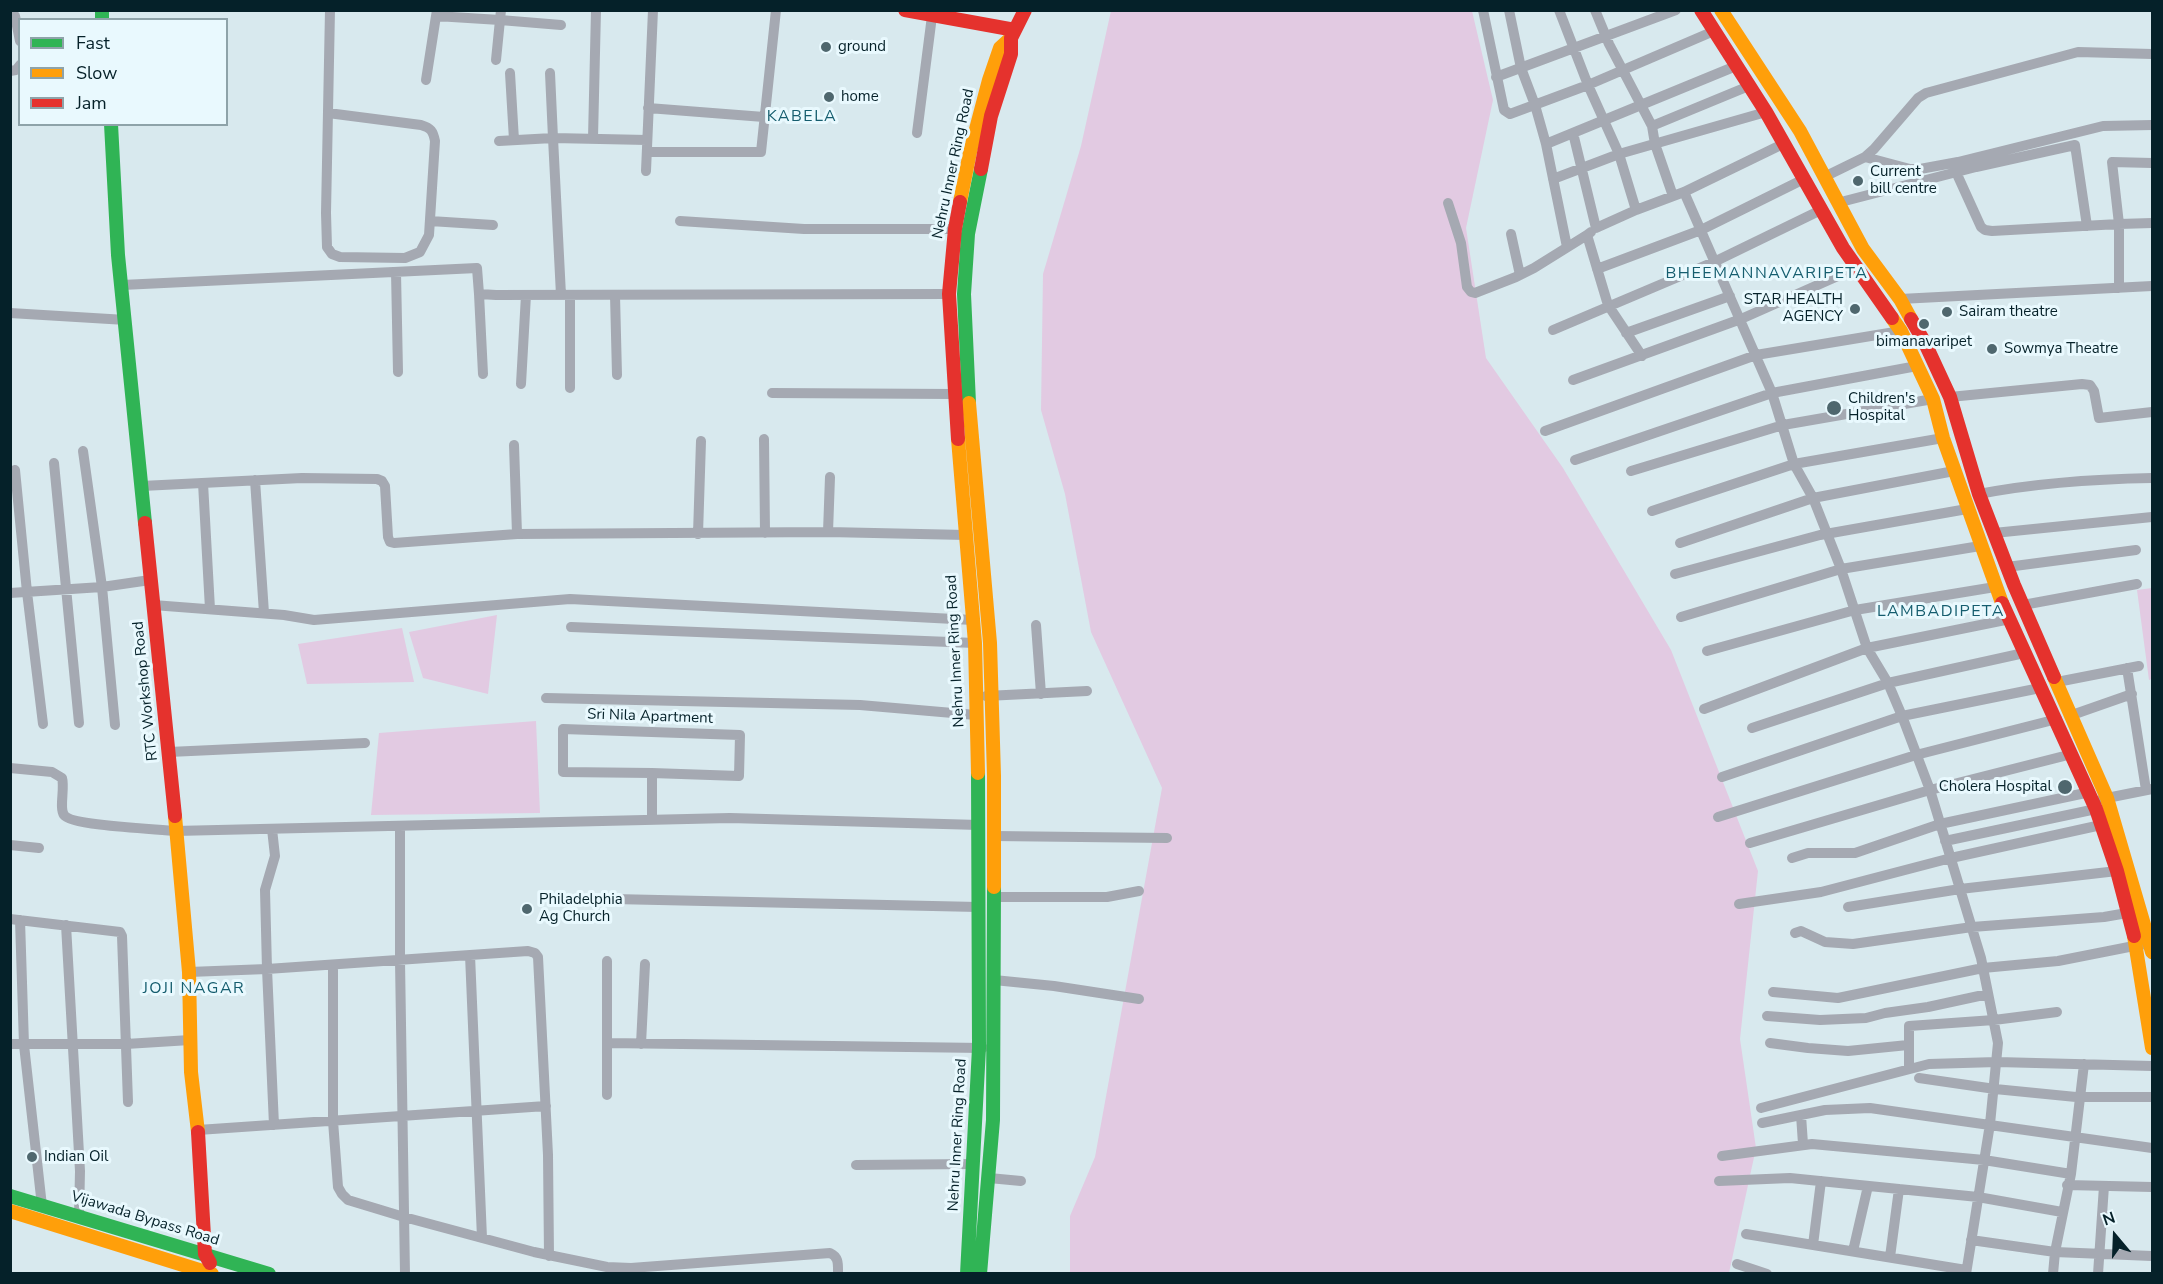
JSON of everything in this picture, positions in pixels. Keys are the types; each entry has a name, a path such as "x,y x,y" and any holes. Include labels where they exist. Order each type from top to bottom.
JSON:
{"street":[{"path":"328,113 429,128 433,132 435,141 429,235 425,246 413,256 405,258 340,257 327,248 326,213 330,10"},
{"path":"593,138 596,10"},
{"path":"646,171 653,10"},
{"path":"646,152 761,152 776,10"},
{"path":"905,10 1013,34"},
{"name":"Nehru Inner Ring Road","path":"980,1274 993,1120 986,1048 978,908 979,825 975,643 954,394 949,294 955,229 970,152 989,80 1000,48 1013,34 1025,10"},
{"path":"1483,10 1504,110 1510,114 1588,85 1714,32"},
{"path":"1509,10 1521,68 1546,144 1567,247"},
{"path":"1559,10 1588,85 1619,154 1636,210"},
{"path":"1595,10 1605,37 1652,126 1654,144 1673,196"},
{"path":"1496,77 1676,10"},
{"path":"1701,10 1785,143 1839,241 1901,331 1933,399 1943,438 1995,587 2040,687 2096,800 2152,945 2058,961 1983,968 1838,998 1773,993"},
{"path":"1721,10 1800,131 1863,249 1900,299 1925,343 1950,397 1979,494 2007,567 2072,715 2101,825 2117,871 2137,946 2152,1048"},
{"path":"426,80 436,13 501,15 561,25"},
{"path":"496,60 501,15"},
{"path":"15,16 18,31"},
{"path":"917,133 932,16"},
{"name":"Nehru Inner Ring Road","path":"967,1274 974,1164 993,980 994,836 992,696 983,553 967,387 964,294 968,234 973,207 991,116 1011,54 1013,34"},
{"path":"1824,177 1864,157 1882,141 1918,98 1926,93 2078,52 2152,54"},
{"path":"1546,144 1736,66"},
{"path":"550,73 566,295 570,388"},
{"path":"510,74 514,140"},
{"path":"1652,126 1749,86"},
{"path":"648,108 764,117"},
{"path":"1553,179 1619,154 1766,112"},
{"path":"1864,157 1920,170 2103,126 2152,125"},
{"name":"RTC Workshop Road","path":"111,126 118,255 189,972 190,1040 206,1254"},
{"path":"1573,133 1582,167 1597,269 1608,305 1642,356"},
{"path":"499,141 554,138 647,140"},
{"path":"1448,203 1461,243 1468,290 1475,293 1520,275 1592,231 1636,210 1684,192 1785,143"},
{"path":"1837,203 1956,172 2075,145 2087,226"},
{"path":"2118,288 2119,224 2112,162 2152,163"},
{"path":"1956,172 1981,227 1985,230 2152,224"},
{"path":"1597,269 1701,230 1804,179"},
{"path":"1684,192 1772,393 1794,464 1813,498 1841,569 1867,648 1888,684 1902,716 1929,790 1972,927 1998,1043 1990,1125 1966,1272 1890,1257 1746,1234"},
{"path":"1552,330 1716,261 1821,210"},
{"path":"430,221 493,225"},
{"path":"680,221 804,229 955,229"},
{"path":"1839,241 1854,233"},
{"path":"1511,234 1520,275"},
{"path":"122,285 477,268 483,374"},
{"path":"1574,380 1741,319 1856,268"},
{"path":"396,272 398,372"},
{"path":"1900,299 2152,286"},
{"path":"479,294 949,294"},
{"path":"521,384 526,295"},
{"path":"615,295 617,375"},
{"path":"1626,333 1730,296"},
{"path":"10,313 126,320"},
{"path":"1545,431 1756,355 1901,331"},
{"path":"1575,460 1772,393 1917,366"},
{"path":"1950,397 2082,384 2090,385 2094,391 2099,418 2152,412"},
{"path":"772,393 954,394"},
{"path":"1631,471 1783,425 1933,399"},
{"path":"1652,511 1794,464 1943,438"},
{"path":"764,439 765,533"},
{"path":"698,534 701,441"},
{"path":"514,445 517,534"},
{"path":"83,451 102,587 115,725"},
{"path":"54,463 78,723"},
{"path":"15,470 43,724"},
{"path":"1680,543 1813,498 1954,471"},
{"path":"828,532 830,477"},
{"path":"142,486 302,478 382,481 386,486 387,495 388,537 390,542 394,543 517,534 828,532 966,535"},
{"path":"1979,494 2040,484 2152,478"},
{"path":"255,480 264,613"},
{"path":"203,483 210,609"},
{"path":"1675,574 1827,534 1967,509"},
{"path":"1994,533 2152,517"},
{"path":"1681,617 1841,569 1980,546"},
{"path":"2007,567 2136,550"},
{"path":"10,593 102,587 150,580"},
{"path":"2023,605 2137,584"},
{"path":"1707,651 1855,610 1995,587"},
{"path":"153,605 264,613 314,620 570,599 973,620"},
{"path":"1704,709 1867,648 2010,619"},
{"path":"1036,625 1041,694"},
{"path":"571,627 975,643"},
{"path":"1752,728 1888,684 2024,653"},
{"path":"2057,682 2139,666"},
{"path":"1792,858 1808,853 1855,853 1940,824 2096,800 2149,789 2127,668"},
{"path":"1722,777 1902,716 2040,687"},
{"path":"976,697 1087,691"},
{"path":"2072,715 2132,694"},
{"path":"546,698 860,705 976,715"},
{"path":"1718,817 1916,754 2057,719"},
{"name":"Sri Nila Apartment","path":"563,729 740,735 739,776 652,773 563,772 563,729"},
{"path":"169,752 365,743"},
{"path":"1750,843 1929,790 2072,754"},
{"path":"10,768 52,772 62,778 64,783 62,812 71,820 99,825 175,831 730,818 979,825"},
{"path":"652,773 652,820"},
{"path":"1945,841 2006,827 2096,800"},
{"path":"1739,904 1821,892 1951,858 2101,825"},
{"path":"400,826 405,1274"},
{"path":"272,829 275,856 266,890 274,1125"},
{"path":"994,836 1167,837"},
{"path":"10,845 39,848"},
{"path":"1848,907 1960,889 2117,871"},
{"path":"994,897 1107,897 1139,891"},
{"path":"613,899 978,908"},
{"path":"1795,933 1801,931 1825,942 1853,944 1972,927 2104,917 2127,913"},
{"path":"42,1206 24,1045 15,920 120,933 122,936 128,1102"},
{"path":"66,925 80,1171 80,1216"},
{"path":"189,972 400,961 528,951 535,953 538,957 546,1106 551,1244 549,1256"},
{"path":"470,955 482,1238"},
{"path":"607,961 608,1095"},
{"path":"641,1044 645,964"},
{"path":"333,965 333,1121 338,1186 348,1200 404,1218 549,1256 600,1266 631,1268 813,1252 835,1255 838,1274"},
{"path":"993,980 1054,986 1139,999"},
{"path":"1767,1016 1821,1020 1866,1018 1988,994"},
{"path":"1909,1069 1909,1026 1994,1020 2057,1012"},
{"path":"10,1044 126,1044 190,1040"},
{"path":"607,1043 986,1048"},
{"path":"1770,1043 1848,1051 1908,1045"},
{"path":"1761,1108 1929,1064 1997,1062 2152,1066"},
{"path":"2053,1274 2062,1212 2071,1174 2084,1064"},
{"path":"1919,1078 1995,1089 2080,1097 2152,1096"},
{"path":"198,1130 546,1106"},
{"path":"1762,1123 1825,1110 1870,1108 2152,1148"},
{"path":"1801,1115 1803,1144"},
{"path":"1722,1156 1803,1144 1984,1160 2071,1174"},
{"path":"856,1165 974,1164"},
{"path":"989,1178 1020,1181"},
{"path":"1719,1181 1790,1178 1978,1197 2062,1212"},
{"path":"1813,1245 1821,1181"},
{"path":"2067,1185 2152,1187"},
{"path":"1854,1251 1868,1186"},
{"path":"2098,1274 2104,1186"},
{"path":"1890,1257 1899,1190"},
{"name":"Vijawada Bypass Road","path":"10,1196 269,1274"},
{"path":"10,1211 214,1274"},
{"path":"1971,1240 2055,1252 2152,1256"},
{"path":"206,1254 214,1274"},
{"path":"1737,1264 1767,1274"}],"shaded area":[{"path":"1111,11 1472,11 1493,100 1466,228 1486,358 1563,468 1671,650 1758,871 1740,1039 1756,1148 1729,1273 1070,1273 1070,1216 1095,1157 1162,788 1091,632 1065,494 1041,410 1043,274 1081,146"},
{"path":"2152,588 2152,679 2149,680 2137,590"},
{"path":"497,615 488,694 423,678 409,632"},
{"path":"402,628 414,682 307,684 298,644"},
{"path":"536,721 540,813 371,815 379,733"}],"traffic: fast":[{"path":"102,10 102,18"},
{"path":"111,126 118,255 145,523"},
{"path":"969,403 964,294 968,234 981,169"},
{"path":"967,1274 979,1048 978,773"},
{"path":"980,1274 993,1120 994,887"},
{"path":"10,1196 269,1274"}],"traffic: slow":[{"path":"1721,10 1800,131 1863,249 1900,299 1911,319"},
{"path":"960,202 970,152 989,80 1000,48 1011,38"},
{"path":"1892,318 1901,331 1933,399 1943,438 2002,603"},
{"path":"969,403 990,643 994,776 994,887"},
{"path":"958,439 975,643 978,773"},
{"path":"2054,677 2107,798 2152,952"},
{"path":"175,816 189,972 191,1072 198,1132"},
{"path":"2134,936 2152,1048"},
{"path":"10,1211 212,1274"}],"traffic: jam":[{"path":"905,10 1015,30"},
{"path":"981,169 991,116 1011,54 1011,38 1025,10"},
{"path":"1701,10 1766,112 1843,248 1892,318"},
{"path":"958,439 949,294 960,202"},
{"path":"1911,319 1950,397 1979,494 2014,585 2054,677"},
{"path":"145,523 175,816"},
{"path":"2002,603 2096,809 2117,871 2134,936"},
{"path":"198,1132 205,1254 210,1263"}],"place":[{"name":"ground","path":"826,47"},
{"name":"home","path":"829,97"},
{"name":"Current bill centre","path":"1858,181"},
{"name":"STAR HEALTH AGENCY","path":"1855,309"},
{"name":"Sairam theatre","path":"1947,312"},
{"name":"bimanavaripet","path":"1924,324"},
{"name":"Sowmya Theatre","path":"1992,349"},
{"name":"Children's Hospital","path":"1834,408"},
{"name":"Cholera Hospital","path":"2065,787"},
{"name":"Philadelphia Ag Church","path":"527,909"},
{"name":"Indian Oil","path":"32,1157"}],"district":[{"name":"KABELA","path":"802,117"},
{"name":"BHEEMANNAVARIPETA","path":"1767,274"},
{"name":"LAMBADIPETA","path":"1941,612"},
{"name":"JOJI NAGAR","path":"194,989"}]}
